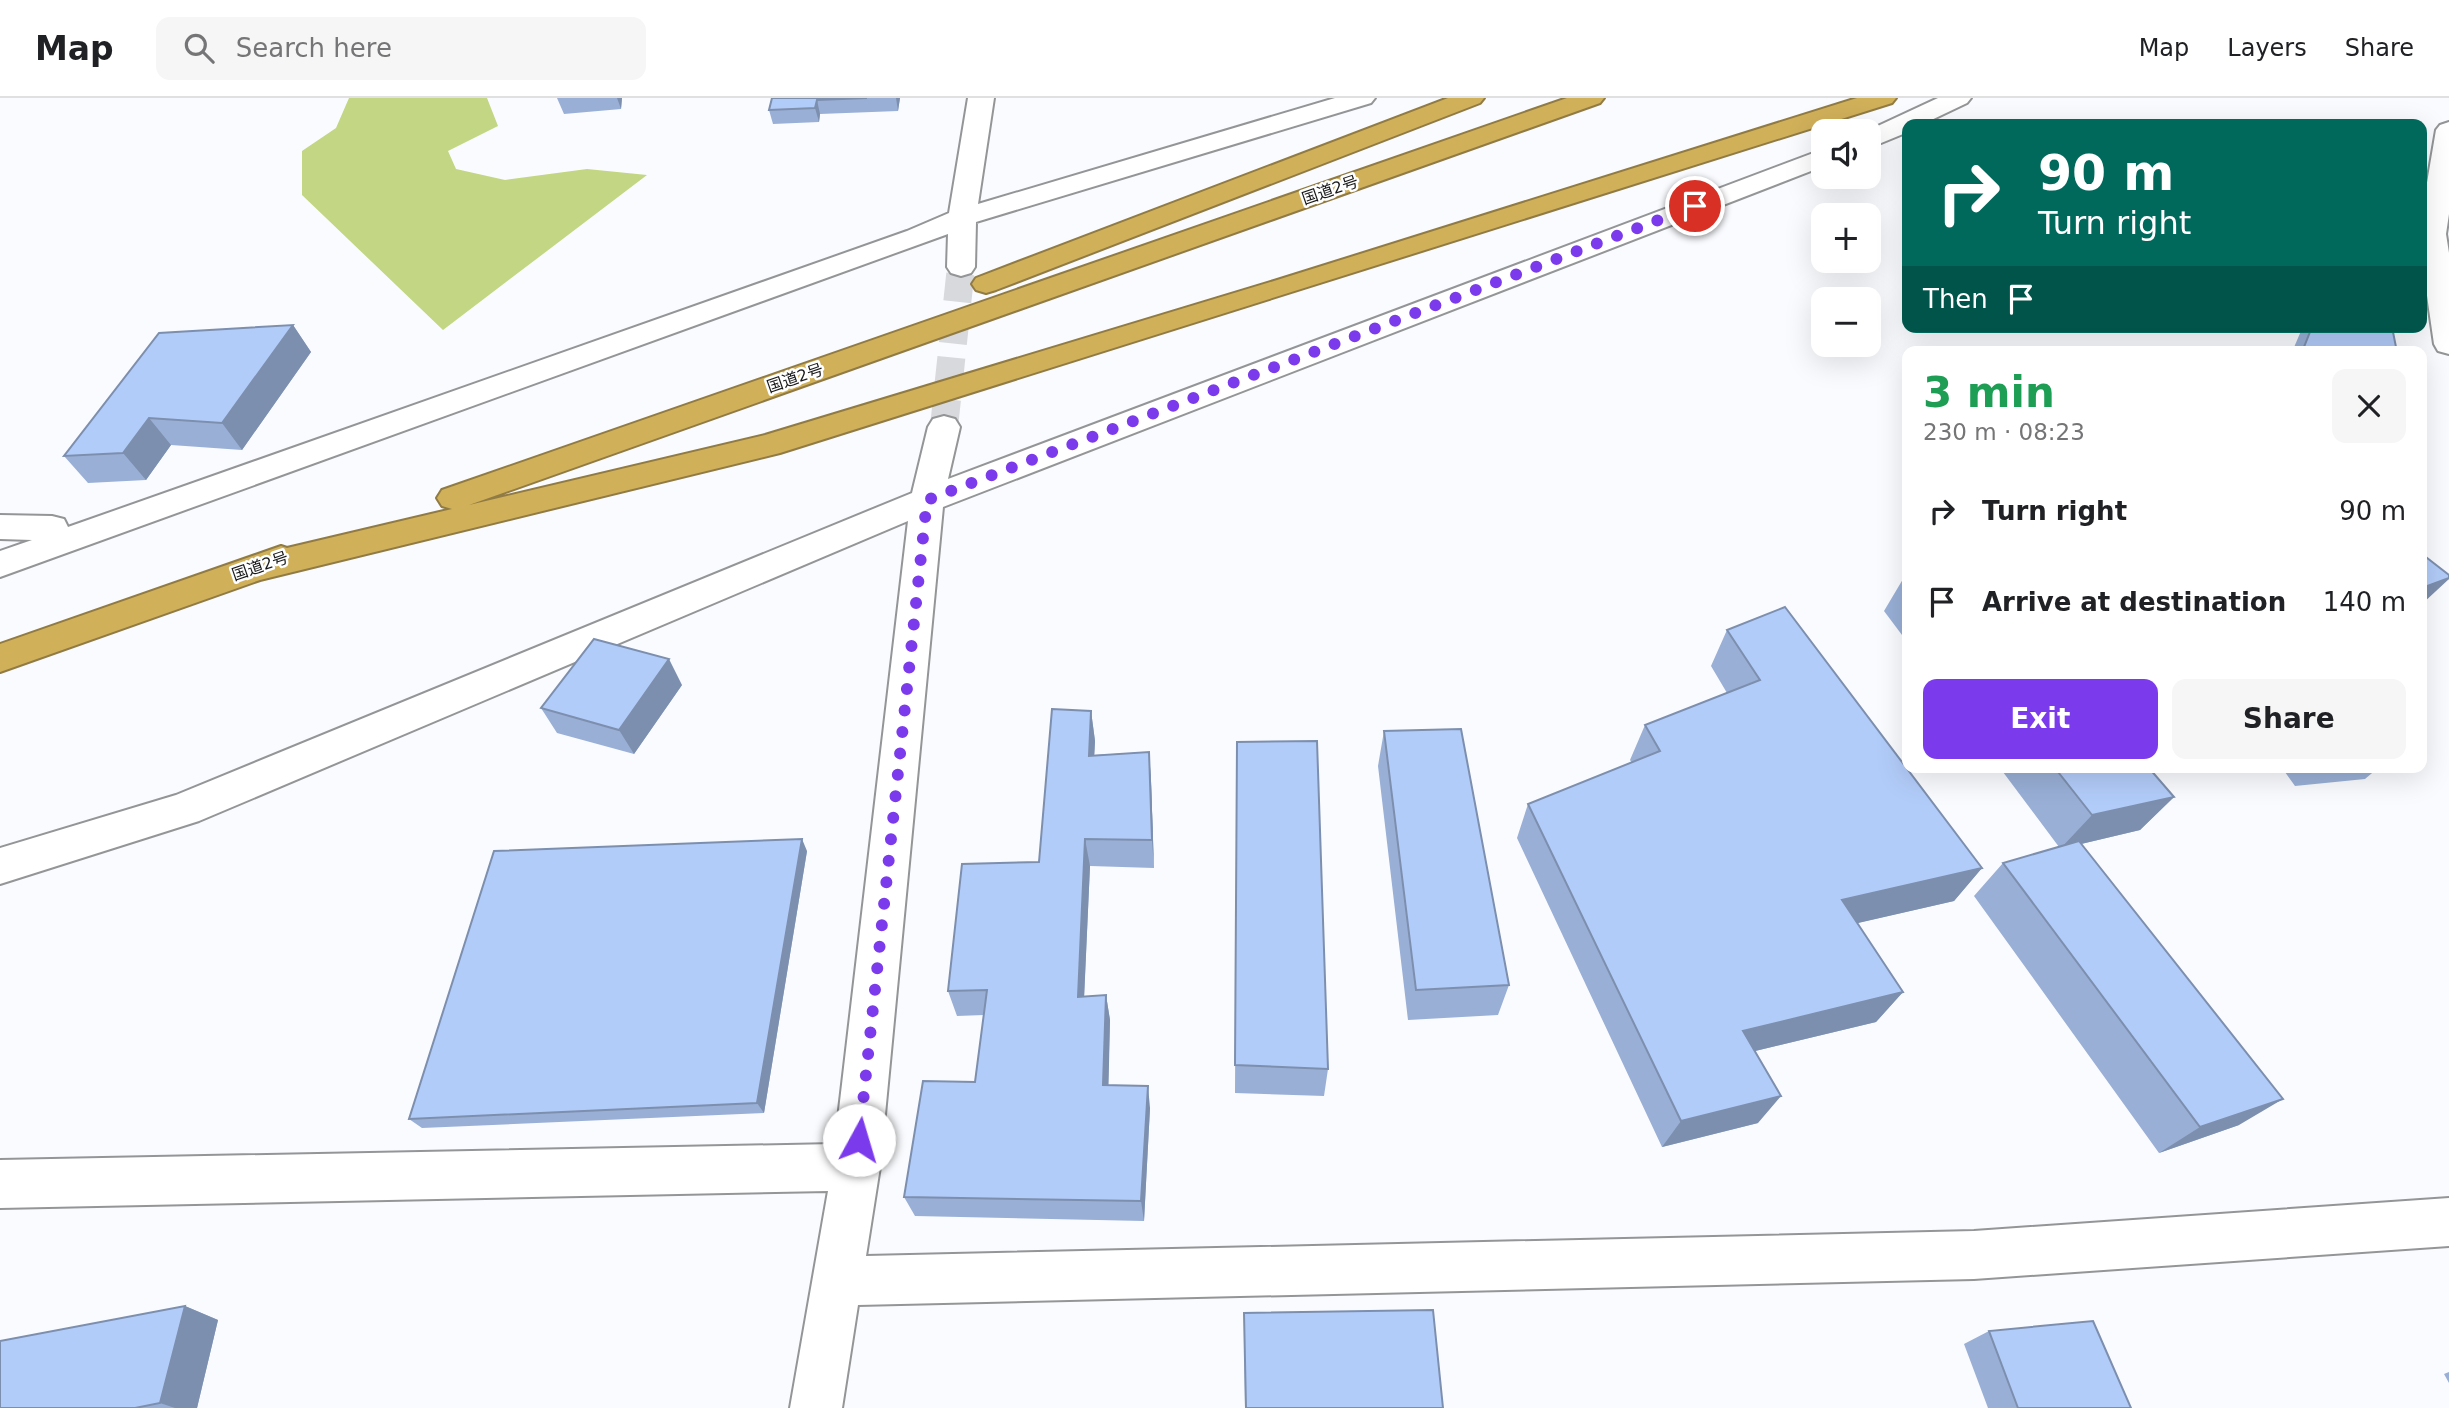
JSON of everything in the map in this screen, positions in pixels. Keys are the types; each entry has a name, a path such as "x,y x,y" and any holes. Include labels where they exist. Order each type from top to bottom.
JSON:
{"highway":[{"path":"257,568 1471,98"},
{"name":"国道2号","path":"0,658 1591,98"},
{"path":"257,568 769,445 1284,288 1883,98"}],"street":[{"path":"961,267 962,217 981,98"},
{"path":"0,564 917,237 962,217 1362,98"},
{"path":"1914,119 1958,98"},
{"path":"1881,134 1902,124"},
{"path":"2449,130 2432,234 2449,344"},
{"path":"0,866 185,809 927,500 1811,162"},
{"path":"816,1408 856,1167 927,500 944,427"},
{"path":"0,527 52,528 61,542"},
{"path":"0,1184 856,1167"},
{"path":"836,1282 1974,1255 2449,1222"}],"green space":[{"path":"349,98 487,98 498,126 448,151 456,169 505,180 587,169 647,175 443,330 302,195 302,151 336,128"}],"building":[{"path":"772,98 867,98 817,100 815,108 769,110"},
{"path":"293,325 222,423 149,418 123,453 64,456 159,333"},
{"path":"2310,333 2393,333 2396,346 2304,346"},
{"path":"2427,558 2449,575 2449,578 2427,586"},
{"path":"1785,607 1902,762 1902,773 1910,773 1982,868 1842,900 1903,992 1743,1031 1781,1096 1681,1121 1528,804 1660,751 1645,725 1760,680 1727,630"},
{"path":"594,639 669,659 619,730 541,708"},
{"path":"1052,709 1091,711 1089,756 1149,752 1152,840 1085,839 1078,997 1106,995 1103,1085 1148,1086 1141,1201 904,1197 923,1081 975,1082 987,990 948,991 962,864 1039,862"},
{"path":"1461,729 1509,985 1416,990 1384,731"},
{"path":"1317,741 1328,1069 1235,1065 1237,742"},
{"path":"2059,773 2153,773 2174,797 2092,815"},
{"path":"802,839 757,1103 409,1119 494,851"},
{"path":"2079,841 2283,1099 2200,1127 2003,863"},
{"path":"185,1306 160,1403 135,1408 0,1408 0,1341"},
{"path":"1433,1310 1443,1408 1246,1408 1244,1313"},
{"path":"2093,1321 2131,1408 2018,1408 1989,1331"}],"tunnel":[{"path":"944,427 961,267"}],"route":[{"path":"859,1140 927,500 1695,206"}]}
